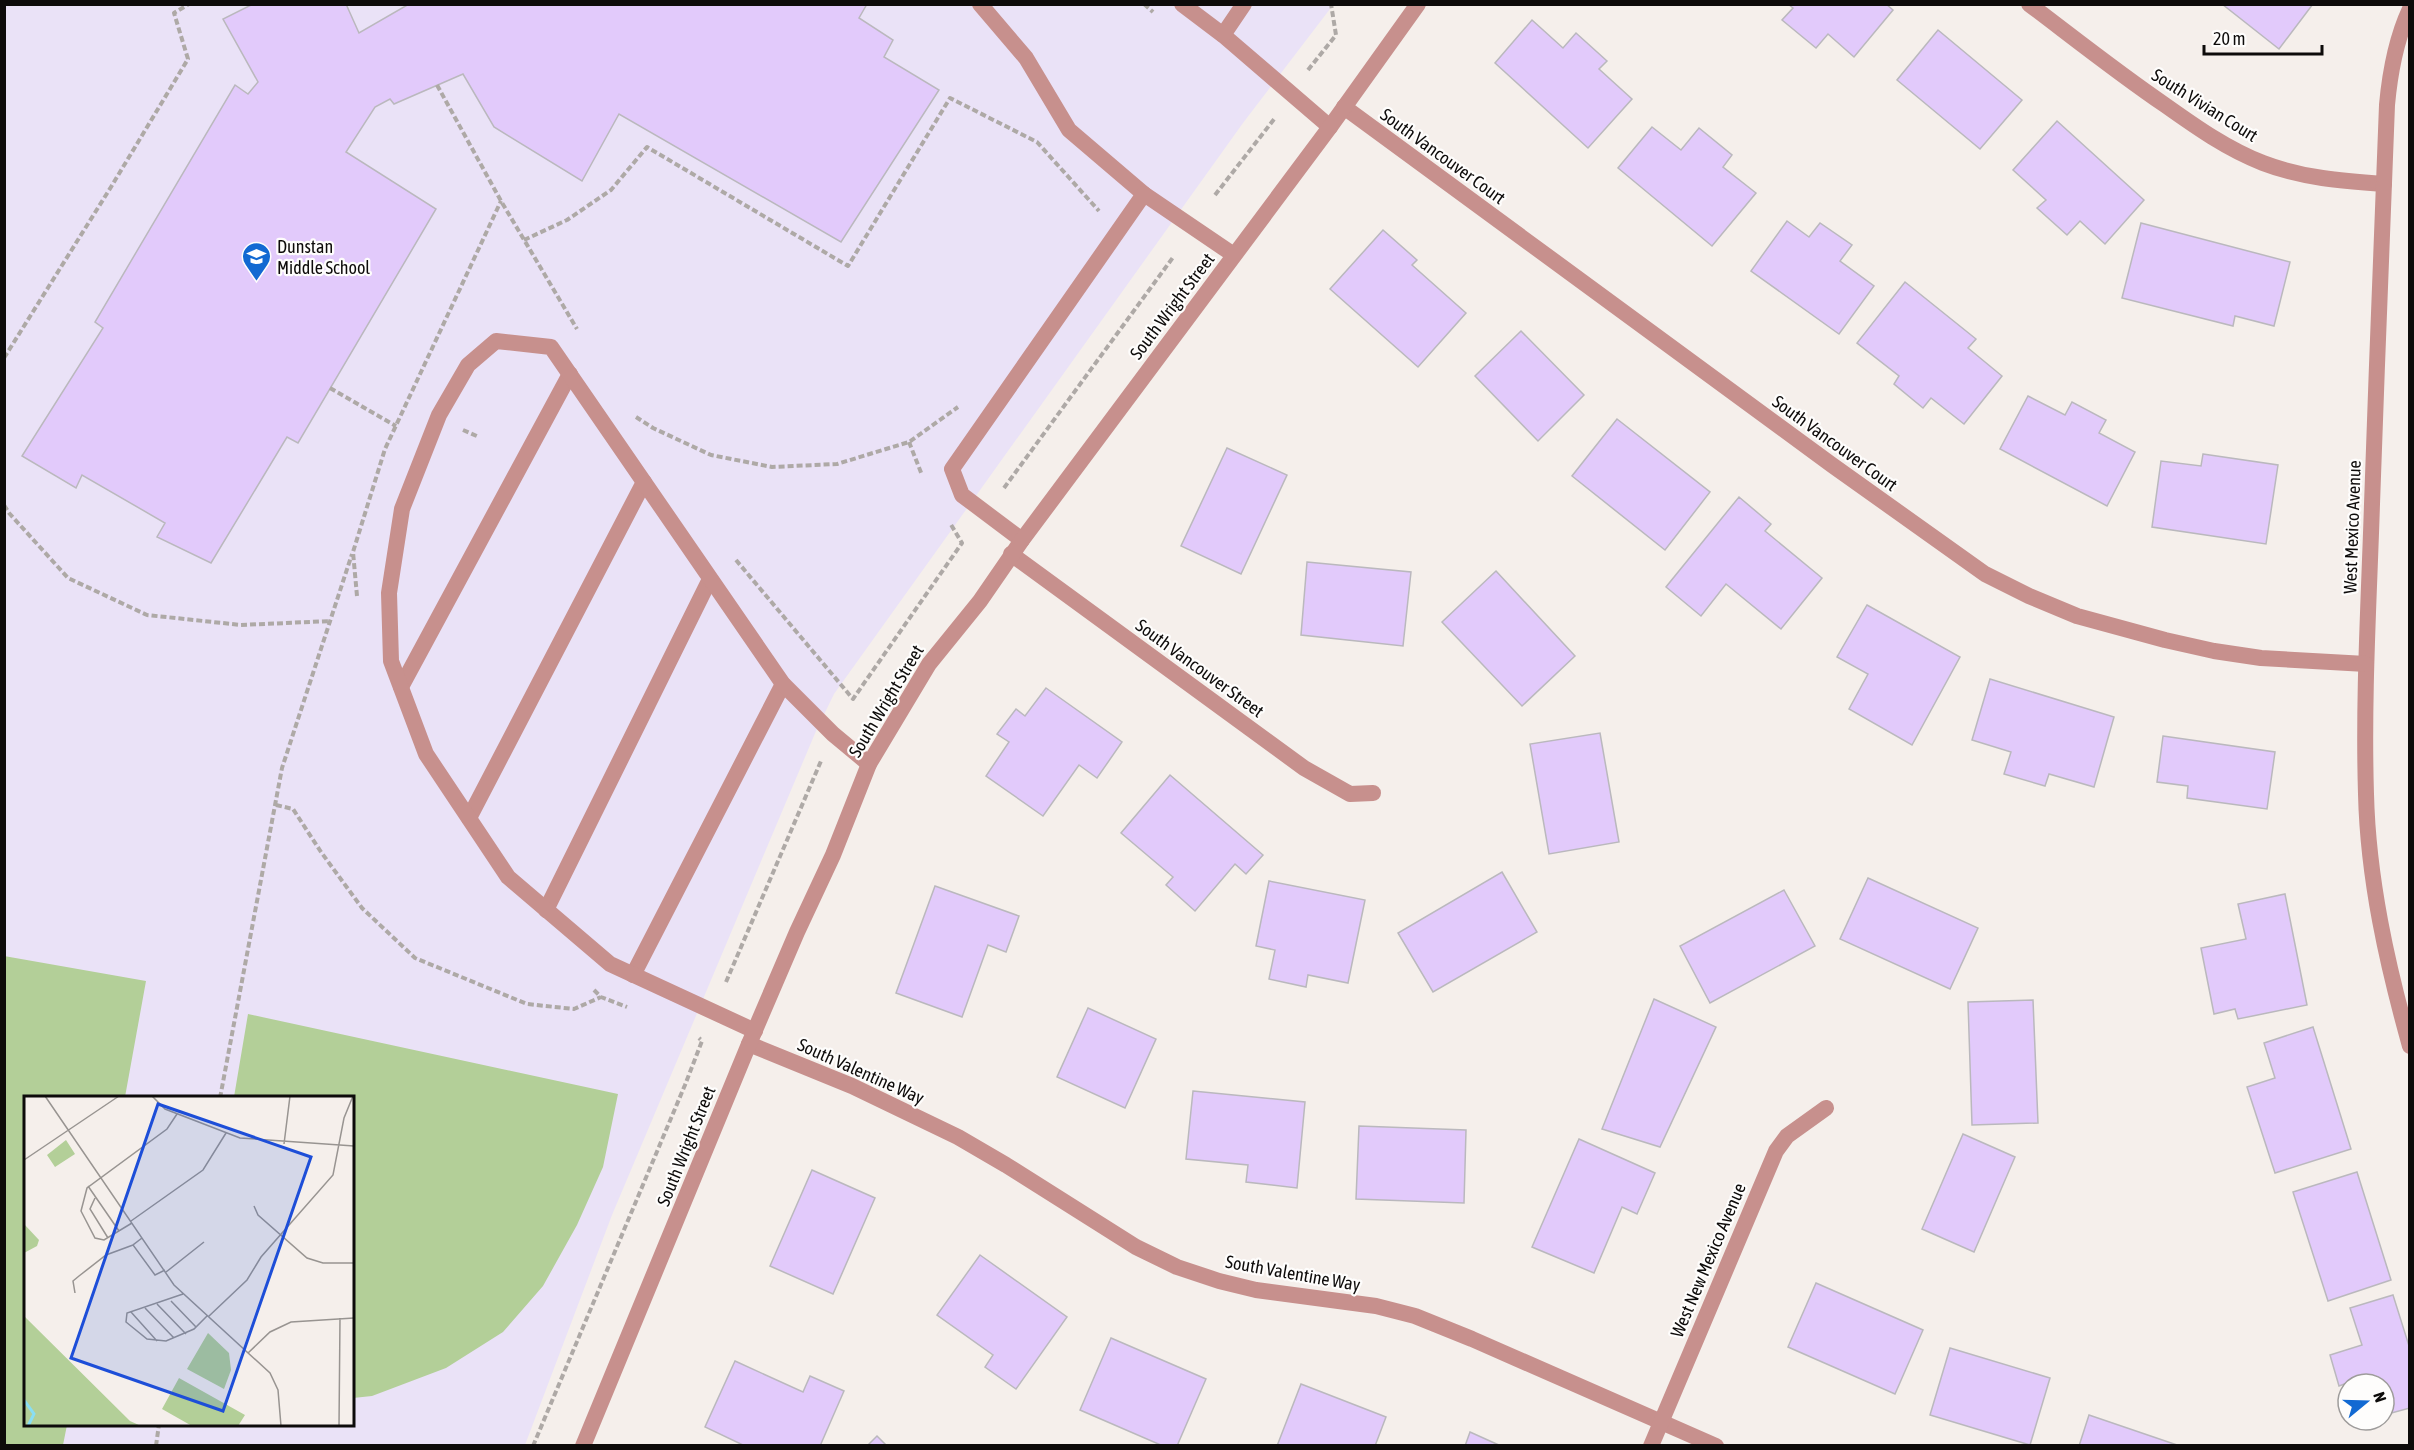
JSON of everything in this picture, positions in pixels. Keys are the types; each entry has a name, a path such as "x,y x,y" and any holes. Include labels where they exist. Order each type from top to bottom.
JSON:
{"street":[{"path":"980,4 1026,58 1069,130 1144,194 1234,255"},
{"path":"1182,4 1223,35 1330,127"},
{"path":"1223,35 1244,4"},
{"name":"South Wright Street","path":"583,1446 752,1038 833,855 869,764 929,664 980,601 1011,554 1330,127 1418,4"},
{"name":"South Vivian Court","path":"2029,4 2139,87 2227,147 2263,163 2300,175 2384,184"},
{"name":"West Mexico Avenue","path":"2409,9 2396,45 2390,73 2366,664 2366,795 2374,882 2396,996 2409,1046"},
{"name":"South Vancouver Court","path":"1344,107 1832,465 1985,574 2077,616 2165,640 2260,658 2366,664"},
{"path":"1022,540 962,495 952,468 1144,194"},
{"name":"South Valentine Way","path":"869,764 833,734 783,684 551,347 496,341 468,366 439,415 402,509 389,593 391,661 426,754 508,877 546,910 610,964 752,1038 958,1137 1136,1247 1177,1267 1256,1290 1376,1306 1415,1316 1473,1339 1716,1446"},
{"path":"401,687 570,374"},
{"path":"469,818 644,482"},
{"name":"South Vancouver Street","path":"1011,554 1304,768 1350,794 1373,793"},
{"path":"546,910 710,579"},
{"path":"633,975 783,684"},
{"name":"West New Mexico Avenue","path":"1651,1446 1776,1151 1787,1136 1826,1108"}],"path":[{"path":"4,358 188,59 174,13 189,4"},
{"path":"1144,4 1161,18"},
{"path":"1215,195 1336,35 1331,4"},
{"path":"437,85 501,201 577,330"},
{"path":"524,240 567,220 611,190 647,147 848,266 950,98 1036,142 1100,211 1120,227"},
{"path":"220,1096 282,768 385,449 501,201"},
{"path":"1093,221 1100,211"},
{"path":"1004,488 1174,256"},
{"path":"330,388 396,426"},
{"path":"634,416 653,428 711,455 772,467 837,464 909,442 964,402"},
{"path":"462,429 479,437"},
{"path":"4,505 68,578 147,615 241,625 331,621"},
{"path":"730,553 853,699 962,543"},
{"path":"353,552 357,597"},
{"path":"726,982 822,760"},
{"path":"275,805 293,809 362,908 415,958 526,1004 574,1009 601,997"},
{"path":"593,990 601,997 632,1009"},
{"path":"533,1446 685,1085 702,1041 693,1033"},
{"path":"156,1446 159,1426"}],"shaded area":[{"path":"5,5 1333,5 1243,123 834,694 816,731 612,1215 525,1445 5,1446"}],"green space":[{"path":"4,956 146,981 125,1096 24,1096 24,1426 67,1426 63,1445 5,1445"},
{"path":"248,1014 618,1094 603,1167 577,1225 543,1286 503,1332 446,1368 372,1396 354,1398 354,1096 234,1096"}],"building":[{"name":"Dunstan Middle School","path":"253,4 346,4 359,33 409,4 867,4 859,18 893,40 884,57 939,90 841,242 619,114 582,181 494,127 463,74 394,104 390,99 375,107 346,152 436,209 298,443 287,437 211,563 157,537 165,523 82,475 76,488 22,456 103,328 95,322 235,85 248,94 258,82 223,19"},
{"path":"1788,4 1886,4 1893,10 1854,57 1828,34 1816,48 1782,20 1793,8"},
{"path":"2222,4 2313,4 2279,49"},
{"path":"1532,20 1563,48 1576,33 1607,61 1599,69 1632,99 1588,148 1495,63"},
{"path":"1938,30 2022,100 1980,149 1897,80"},
{"path":"2057,121 2144,200 2105,244 2080,221 2067,235 2037,208 2046,200 2013,170"},
{"path":"1652,127 1681,150 1699,128 1732,155 1723,167 1756,193 1712,246 1618,168"},
{"path":"1787,221 1809,237 1820,223 1852,245 1840,261 1874,286 1839,334 1751,271"},
{"path":"2141,223 2290,262 2274,326 2235,316 2233,326 2122,298"},
{"path":"1383,230 1417,260 1412,265 1466,313 1418,367 1330,289"},
{"path":"1905,282 1976,339 1968,348 2002,376 1964,424 1931,398 1923,408 1894,384 1899,376 1857,343"},
{"path":"1521,331 1584,395 1538,441 1475,376"},
{"path":"2028,396 2065,415 2072,402 2106,420 2099,433 2135,452 2107,506 2000,449"},
{"path":"1617,419 1710,492 1665,550 1572,476"},
{"path":"1227,448 1287,475 1241,574 1181,546"},
{"path":"2203,454 2278,465 2266,544 2152,527 2161,461 2201,466"},
{"path":"1739,497 1771,524 1765,531 1822,578 1781,629 1726,584 1701,616 1666,587"},
{"path":"1307,562 1411,572 1403,646 1301,635"},
{"path":"1496,571 1575,656 1522,706 1442,622"},
{"path":"1867,605 1960,657 1912,745 1849,709 1868,674 1837,657"},
{"path":"1990,679 2114,717 2094,787 2049,774 2045,786 2004,774 2011,752 1972,740"},
{"path":"1046,688 1122,742 1097,778 1079,765 1043,816 986,776 1009,742 997,734 1016,709 1025,716"},
{"path":"1600,733 1619,842 1549,854 1530,744"},
{"path":"2163,736 2275,752 2267,809 2187,798 2188,786 2157,782"},
{"path":"1170,775 1263,855 1246,874 1235,864 1195,911 1166,885 1173,877 1121,833"},
{"path":"1502,872 1537,932 1433,992 1398,933"},
{"path":"1868,878 1978,928 1950,989 1840,939"},
{"path":"1269,881 1365,900 1348,983 1308,975 1306,987 1269,979 1275,950 1256,946"},
{"path":"935,886 1019,916 1006,952 988,945 962,1017 896,993"},
{"path":"1784,890 1815,946 1710,1003 1680,946"},
{"path":"2285,894 2307,1005 2238,1019 2235,1009 2214,1014 2201,948 2246,939 2238,904"},
{"path":"1654,999 1716,1027 1660,1147 1602,1129"},
{"path":"2033,1000 2038,1123 1972,1125 1968,1002"},
{"path":"1088,1008 1156,1039 1125,1108 1057,1077"},
{"path":"2313,1027 2351,1149 2275,1173 2247,1087 2275,1078 2264,1043"},
{"path":"1193,1091 1305,1102 1297,1188 1246,1182 1248,1165 1186,1159"},
{"path":"1359,1126 1466,1130 1464,1203 1356,1199"},
{"path":"1963,1134 2015,1157 1974,1252 1922,1229"},
{"path":"1579,1139 1655,1173 1637,1214 1622,1207 1594,1273 1532,1247"},
{"path":"812,1170 875,1198 833,1294 770,1266"},
{"path":"2357,1172 2391,1280 2328,1301 2293,1192"},
{"path":"980,1255 1067,1317 1016,1389 985,1367 993,1355 937,1315"},
{"path":"1816,1283 1923,1330 1895,1394 1788,1347"},
{"path":"2393,1295 2410,1349 2410,1408 2396,1412 2396,1372 2336,1372 2336,1376 2330,1355 2362,1345 2350,1308"},
{"path":"1111,1338 1206,1379 1177,1446 1163,1446 1080,1410"},
{"path":"1950,1348 2050,1378 2030,1445 1930,1415"},
{"path":"735,1361 803,1392 810,1376 844,1391 820,1446 745,1446 705,1427"},
{"path":"1301,1384 1386,1417 1375,1446 1277,1446"},
{"path":"2089,1415 2180,1446 2079,1446"},
{"path":"1470,1432 1501,1446 1465,1446"},
{"path":"877,1436 887,1446 867,1446"}],"place":[{"name":"Dunstan Middle School","path":"256,282"}]}
